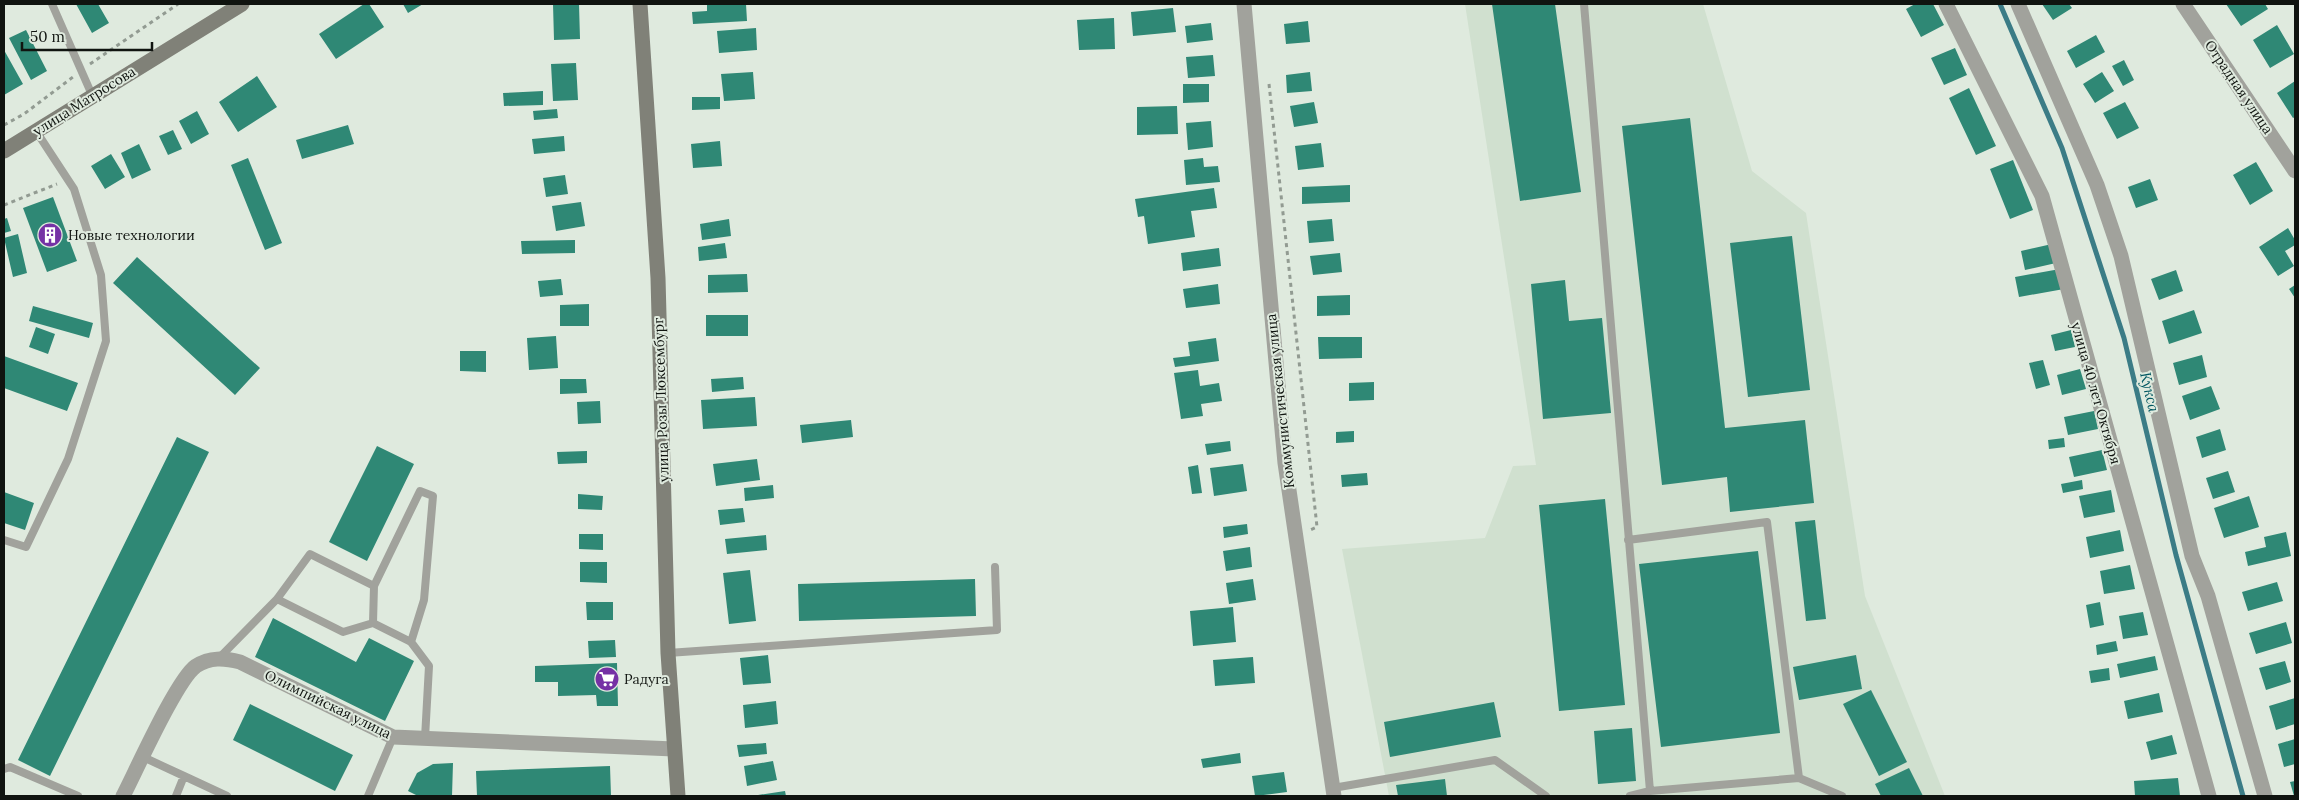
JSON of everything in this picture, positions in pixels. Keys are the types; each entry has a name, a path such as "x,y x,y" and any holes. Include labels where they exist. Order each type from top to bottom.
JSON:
{"street":[{"name":"улица Матросова","path":"4,151 242,4"},
{"name":"улица Розы Люксембург","path":"640,4 658,278 668,653 678,796"},
{"name":"Коммунистическая улица","path":"1244,4 1285,463 1334,792"},
{"name":"улица 40 лет Октября","path":"1946,4 2042,196 2209,796"},
{"path":"2018,4 2097,185 2121,256 2192,556 2208,596 2265,796"},
{"name":"Отрадная улица","path":"2183,4 2295,171"},
{"path":"123,796 181,682 196,666 220,657"},
{"name":"Олимпийская улица","path":"220,657 240,662 393,737 674,749"}],"lane":[{"path":"52,4 92,95"},
{"path":"1584,4 1650,791"},
{"path":"4,540 26,547 68,459 106,341 100,275 74,189 36,131"},
{"path":"373,623 374,586 420,492 433,496 424,600 411,642"},
{"path":"1628,540 1767,522 1799,778"},
{"path":"220,657 277,598 310,554 374,586"},
{"path":"668,653 997,630 994,567"},
{"path":"277,598 343,632 373,623 411,642 429,666 426,738"},
{"path":"368,796 393,737"},
{"path":"143,757 227,796"},
{"path":"1334,792 1495,760 1546,796"},
{"path":"4,769 10,767 78,796"},
{"path":"176,796 184,776"},
{"path":"1630,796 1650,791 1799,778 1842,796"}],"path":[{"path":"4,205 68,179"}],"shaded area":[{"path":"1465,4 1703,4 1752,171 1806,213 1865,596 1945,796 1389,796 1342,549 1485,538 1513,466 1536,465"}],"building":[{"path":"76,4 98,4 109,23 92,33"},
{"path":"364,4 369,4 384,27 336,59 319,34"},
{"path":"403,4 423,4 408,13"},
{"path":"553,4 579,4 580,39 554,40"},
{"path":"707,4 746,4 747,21 693,24 692,12 707,11"},
{"path":"1492,4 1555,4 1581,192 1520,201"},
{"path":"1915,4 1933,4 1944,25 1921,37 1906,9"},
{"path":"2042,4 2069,4 2072,8 2053,20"},
{"path":"2226,4 2265,4 2268,9 2241,26"},
{"path":"1173,8 1176,32 1133,36 1131,12"},
{"path":"1114,18 1115,49 1079,50 1077,20"},
{"path":"1308,21 1310,42 1286,44 1284,24"},
{"path":"1211,23 1213,40 1187,43 1185,26"},
{"path":"2277,25 2294,54 2270,68 2253,40"},
{"path":"756,28 757,50 719,53 717,31"},
{"path":"26,30 47,71 31,80 9,38"},
{"path":"2096,35 2105,52 2076,68 2067,51"},
{"path":"1955,48 1967,75 1944,85 1931,58"},
{"path":"4,50 23,84 4,95"},
{"path":"1213,55 1215,76 1188,78 1186,57"},
{"path":"2124,60 2134,80 2123,86 2112,66"},
{"path":"576,63 578,100 553,101 551,64"},
{"path":"753,72 755,99 724,101 721,74"},
{"path":"1310,72 1312,91 1287,93 1286,75"},
{"path":"2102,72 2114,91 2095,103 2083,84"},
{"path":"257,76 277,107 238,132 219,102"},
{"path":"2295,81 2295,117 2293,118 2277,93"},
{"path":"1183,84 1209,84 1209,102 1183,103"},
{"path":"1969,88 1996,146 1976,155 1949,98"},
{"path":"543,91 543,105 504,106 503,93"},
{"path":"692,97 720,97 720,109 692,110"},
{"path":"1314,102 1318,123 1294,127 1290,106"},
{"path":"2125,102 2139,128 2117,139 2103,113"},
{"path":"1177,106 1178,134 1137,135 1137,107"},
{"path":"557,109 558,118 534,120 533,111"},
{"path":"197,111 209,134 191,144 179,121"},
{"path":"1690,118 1725,428 1805,420 1814,503 1730,512 1727,477 1662,485 1622,126"},
{"path":"1211,121 1213,147 1188,150 1186,123"},
{"path":"348,125 354,144 302,159 296,140"},
{"path":"173,130 182,149 168,155 159,136"},
{"path":"564,136 565,151 534,154 532,139"},
{"path":"720,141 722,166 693,168 691,144"},
{"path":"1321,143 1324,167 1298,170 1295,146"},
{"path":"139,144 151,170 132,179 121,153"},
{"path":"111,154 125,177 105,189 91,166"},
{"path":"248,158 282,243 265,250 231,165"},
{"path":"1203,158 1204,167 1218,166 1220,182 1186,185 1184,160"},
{"path":"2013,160 2033,210 2010,219 1990,169"},
{"path":"2256,162 2273,191 2250,205 2233,175"},
{"path":"565,175 568,194 546,197 543,178"},
{"path":"2150,179 2158,200 2136,208 2128,187"},
{"path":"1350,185 1350,202 1302,204 1302,187"},
{"path":"1214,188 1217,208 1191,211 1195,237 1148,244 1144,216 1138,217 1135,199"},
{"name":"Новые технологии","path":"53,197 77,261 47,272 23,208"},
{"path":"581,202 585,226 556,231 552,206"},
{"path":"7,218 11,231 4,233 4,219"},
{"path":"729,219 731,236 702,240 700,224"},
{"path":"1332,219 1334,241 1309,243 1307,221"},
{"path":"2288,228 2295,240 2295,245 2285,251 2294,266 2278,276 2259,247"},
{"path":"18,234 27,273 13,277 4,238"},
{"path":"1792,236 1810,390 1748,397 1730,243"},
{"path":"575,240 575,253 522,254 521,241"},
{"path":"725,243 727,258 699,261 698,247"},
{"path":"2052,244 2056,263 2025,270 2021,251"},
{"path":"1219,248 1221,266 1183,271 1181,253"},
{"path":"1340,253 1342,272 1313,275 1310,256"},
{"path":"137,257 260,368 235,395 113,283"},
{"path":"2060,269 2064,289 2019,297 2015,277"},
{"path":"2176,270 2183,291 2159,300 2151,279"},
{"path":"747,274 748,292 708,293 708,275"},
{"path":"561,279 563,295 540,297 538,281"},
{"path":"1565,280 1569,321 1602,318 1611,413 1543,419 1531,284"},
{"path":"1218,284 1220,304 1186,308 1183,289"},
{"path":"2295,285 2295,298 2289,289"},
{"path":"1350,295 1350,315 1317,316 1317,296"},
{"path":"589,304 589,326 560,326 560,305"},
{"path":"33,306 93,323 89,338 29,321"},
{"path":"2194,310 2202,333 2169,344 2162,321"},
{"path":"706,315 748,315 748,336 706,336"},
{"path":"36,327 55,334 48,354 29,347"},
{"path":"2071,330 2075,347 2055,351 2051,335"},
{"path":"556,336 558,368 529,370 527,338"},
{"path":"1318,337 1362,337 1362,358 1319,359"},
{"path":"1216,338 1219,361 1175,367 1173,358 1190,356 1188,342"},
{"path":"460,351 486,351 486,372 460,371"},
{"path":"2202,355 2207,377 2179,385 2173,363"},
{"path":"4,356 78,383 67,411 4,388"},
{"path":"2043,360 2050,385 2036,389 2029,363"},
{"path":"2080,369 2086,389 2062,395 2057,375"},
{"path":"1198,370 1200,386 1219,383 1222,401 1201,404 1203,416 1181,419 1174,373"},
{"path":"743,377 744,389 712,392 711,379"},
{"path":"560,379 586,379 587,393 560,394"},
{"path":"1374,382 1374,400 1349,401 1349,383"},
{"path":"2211,386 2220,409 2190,420 2182,396"},
{"path":"755,397 757,426 703,429 701,400"},
{"path":"600,401 601,423 578,424 577,402"},
{"path":"2094,411 2098,429 2068,435 2064,417"},
{"path":"851,420 853,437 802,443 800,425"},
{"path":"2220,429 2226,450 2202,458 2196,437"},
{"path":"1354,431 1354,442 1336,443 1336,432"},
{"path":"177,437 209,452 50,776 18,760"},
{"path":"2064,438 2065,447 2049,449 2048,440"},
{"path":"1230,441 1231,451 1207,455 1205,444"},
{"path":"377,446 414,464 367,561 329,542"},
{"path":"2102,450 2107,470 2074,477 2069,457"},
{"path":"587,451 587,463 558,464 557,452"},
{"path":"757,459 760,480 716,486 713,464"},
{"path":"1243,464 1247,491 1214,496 1210,468"},
{"path":"1198,465 1202,493 1192,494 1188,467"},
{"path":"2228,471 2235,492 2213,499 2206,478"},
{"path":"1367,473 1368,485 1342,487 1341,475"},
{"path":"2082,480 2083,489 2063,493 2061,484"},
{"path":"773,485 774,498 745,501 744,488"},
{"path":"2111,490 2115,512 2084,518 2079,496"},
{"path":"4,492 34,503 25,530 4,523"},
{"path":"578,494 603,496 602,510 578,509"},
{"path":"2249,496 2259,527 2224,538 2214,508"},
{"path":"1605,499 1625,705 1559,711 1539,505"},
{"path":"743,508 745,522 720,525 718,510"},
{"path":"1815,520 1826,619 1806,621 1795,522"},
{"path":"1247,524 1248,534 1224,538 1223,527"},
{"path":"2120,530 2124,551 2090,558 2086,537"},
{"path":"2286,532 2291,556 2248,566 2245,552 2266,547 2264,537"},
{"path":"579,534 603,534 603,550 579,549"},
{"path":"766,535 767,550 727,554 725,539"},
{"path":"1250,547 1252,567 1226,571 1223,551"},
{"path":"1758,551 1780,733 1661,747 1639,564"},
{"path":"580,562 607,562 607,583 580,582"},
{"path":"2130,565 2135,589 2104,594 2100,571"},
{"path":"750,570 756,621 729,624 723,573"},
{"path":"975,579 976,616 799,621 798,584"},
{"path":"1253,579 1256,600 1229,604 1226,583"},
{"path":"2277,582 2283,601 2248,611 2242,592"},
{"path":"586,602 613,602 613,620 587,620"},
{"path":"2100,602 2104,625 2090,628 2086,605"},
{"path":"1233,607 1236,642 1193,646 1190,611"},
{"path":"2143,612 2148,635 2123,639 2119,616"},
{"path":"273,618 356,662 369,638 414,661 385,721 255,657"},
{"path":"2286,622 2292,643 2256,654 2249,633"},
{"path":"615,640 616,657 589,658 588,641"},
{"path":"2116,641 2118,651 2097,655 2096,645"},
{"path":"768,655 771,683 743,685 740,658"},
{"path":"1856,655 1862,689 1799,700 1793,667"},
{"path":"2155,656 2158,670 2120,678 2117,664"},
{"path":"1253,657 1255,683 1215,686 1213,660"},
{"path":"2285,661 2291,682 2266,690 2259,668"},
{"path":"617,663 618,706 597,706 596,695 558,696 558,682 535,682 535,666"},
{"path":"2109,668 2110,680 2091,683 2089,671"},
{"path":"1871,690 1907,762 1879,776 1843,704"},
{"path":"2159,693 2163,712 2128,719 2124,701"},
{"path":"2295,698 2295,724 2276,730 2269,706"},
{"path":"776,701 778,724 745,728 743,705"},
{"path":"1494,702 1501,737 1390,757 1384,722"},
{"path":"250,704 353,755 335,791 233,740"},
{"path":"1632,728 1636,781 1598,784 1594,731"},
{"path":"2172,735 2177,754 2151,760 2146,742"},
{"path":"2295,739 2295,764 2284,767 2278,744"},
{"path":"766,743 767,754 739,757 737,745"},
{"path":"1240,753 1241,763 1203,768 1201,759"},
{"path":"773,761 777,780 747,786 744,766"},
{"path":"453,763 452,796 418,796 408,791 417,773 433,764"},
{"path":"610,766 611,796 477,796 476,771"},
{"path":"1909,768 1923,796 1881,796 1875,784"},
{"path":"1284,772 1287,792 1255,796 1252,776"},
{"path":"2178,778 2180,796 2135,796 2134,781"},
{"path":"1445,779 1447,796 1398,796 1396,785"},
{"path":"2295,781 2295,796 2294,796 2290,782"},
{"path":"785,791 786,796 758,796 758,795"}],"waterway":[{"name":"Кукса","path":"2000,4 2062,148 2124,338 2176,555 2243,796"}],"place":[{"name":"Новые технологии","path":"50,235"},
{"name":"Радуга","path":"607,679"}]}
